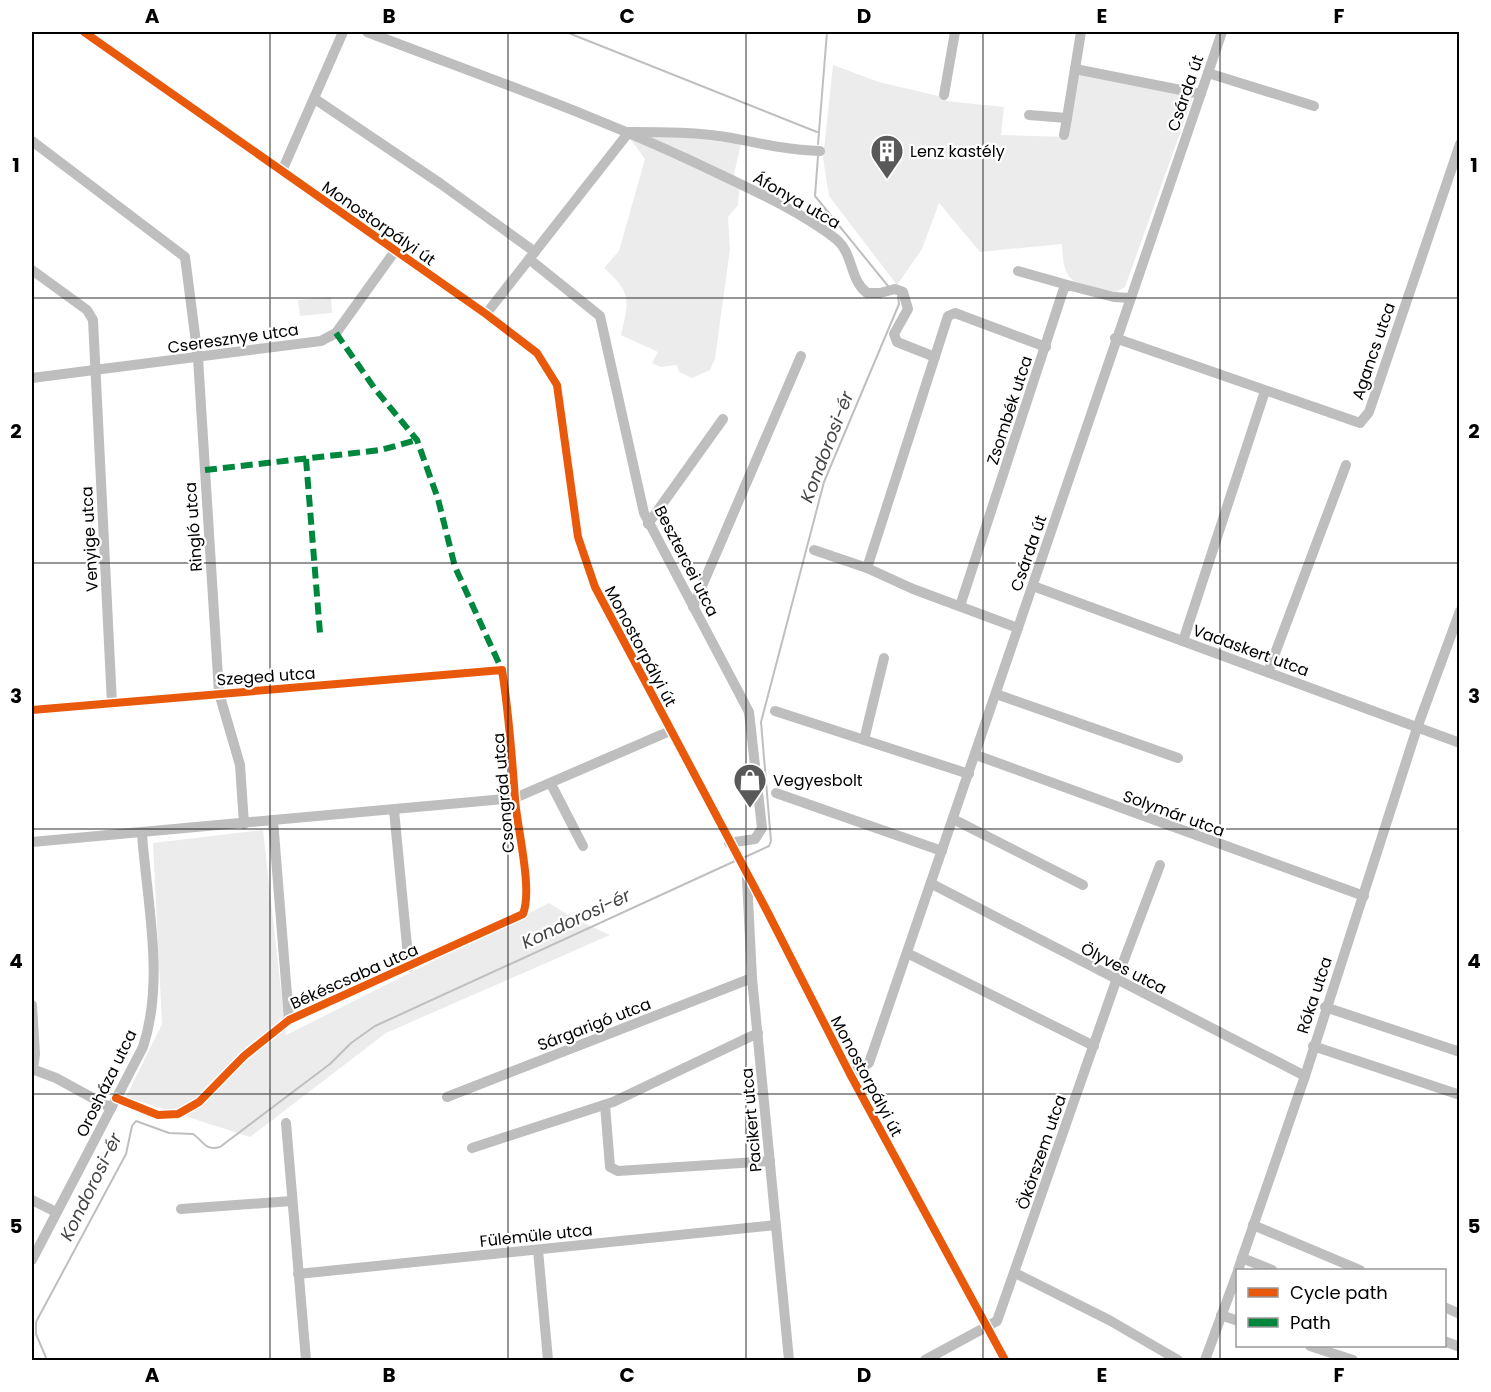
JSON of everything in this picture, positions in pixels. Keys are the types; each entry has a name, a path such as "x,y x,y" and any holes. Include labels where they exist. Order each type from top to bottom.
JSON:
{"street":[{"name":"Monostorpályi út","path":"84,32 529,345 552,373 560,397 576,523 587,570 729,843 766,909 850,1074 1005,1360"},
{"path":"282,171 344,32"},
{"name":"Áfonya utca","path":"367,32 629,132 750,189 837,240 851,258 854,273 867,293 896,289 906,297 908,309 894,334 897,342 935,357"},
{"path":"944,95 955,32"},
{"path":"1064,135 1081,32"},
{"name":"Csárda út","path":"850,1074 869,1063 932,884 1115,338 1222,32"},
{"path":"1075,69 1201,94"},
{"path":"1208,73 1314,106"},
{"name":"Besztercei utca","path":"315,99 441,184 532,256 600,315 636,484 648,524 749,712 752,723 762,828 755,839 729,843"},
{"path":"1029,115 1067,118"},
{"path":"486,315 629,132"},
{"name":"Áfonya utca","path":"629,132 732,138 762,146 820,150"},
{"name":"Ringló utca","path":"32,141 185,257 198,358 219,693 240,765 244,824"},
{"name":"Agancs utca","path":"1115,338 1360,423 1366,418 1460,144"},
{"name":"Cseresznye utca","path":"32,378 95,372 321,341 336,333 395,251"},
{"name":"Venyige utca","path":"32,270 87,310 93,320 112,704"},
{"path":"1018,271 1114,297 1130,298"},
{"name":"Zsombék utca","path":"960,606 1063,291 1066,286 1071,286"},
{"path":"867,568 948,316 955,313 1046,347"},
{"path":"693,607 801,356"},
{"path":"1183,641 1264,391"},
{"path":"648,524 723,419"},
{"path":"1268,672 1346,465"},
{"path":"814,550 867,568 880,576 1018,628"},
{"name":"Vadaskert utca","path":"1033,586 1460,743"},
{"name":"Róka utca","path":"1239,1269 1305,1076 1325,1007 1364,896 1417,728 1460,611"},
{"path":"864,740 884,658"},
{"name":"Szeged utca","path":"32,710 502,670"},
{"name":"Csongrád utca","path":"502,670 515,771 511,799 525,875 527,905 523,914"},
{"path":"996,694 1178,758"},
{"path":"775,711 969,774"},
{"path":"32,842 142,834 511,799 551,784 670,731"},
{"name":"Solymár utca","path":"975,755 1364,896"},
{"path":"551,784 583,846"},
{"path":"776,793 942,851"},
{"path":"394,810 409,967"},
{"path":"953,819 1083,885"},
{"path":"273,820 289,1020"},
{"name":"Orosháza utca","path":"32,1260 143,1047 154,1000 142,834"},
{"name":"Ökörszem utca","path":"987,1327 997,1321 1015,1273 1116,981 1160,865"},
{"name":"Pacikert utca","path":"747,876 752,978 789,1360"},
{"name":"Ölyves utca","path":"932,884 1116,981 1305,1076"},
{"path":"748,915 759,921 766,916 766,909"},
{"name":"Békéscsaba utca","path":"32,1070 114,1103 158,1115 178,1114 199,1102 244,1056 289,1020 523,914"},
{"path":"907,953 1094,1046"},
{"name":"Sárgarigó utca","path":"447,1097 752,978"},
{"path":"32,1005 35,1054 32,1070"},
{"path":"1325,1007 1460,1052"},
{"path":"471,1148 605,1105 758,1033"},
{"path":"1314,1046 1460,1095"},
{"path":"605,1105 610,1167 618,1172 770,1161"},
{"path":"286,1123 306,1360"},
{"path":"32,1200 56,1212"},
{"path":"181,1209 292,1201"},
{"name":"Fülemüle utca","path":"298,1274 776,1225"},
{"path":"1253,1225 1358,1269"},
{"path":"538,1250 548,1360"},
{"path":"1242,1258 1270,1269"},
{"path":"1015,1273 1108,1320 1178,1360"},
{"name":"Róka utca","path":"1205,1360 1236,1276"},
{"path":"1446,1308 1460,1314"},
{"path":"1221,1315 1236,1320"},
{"path":"925,1360 987,1327"},
{"path":"1313,1347 1353,1360"}],"shaded area":[{"path":"833,65 879,82 947,98 946,101 1004,107 1001,135 1067,137 1077,74 1193,97 1125,287 1116,292 1075,282 1065,269 1062,244 980,252 939,203 922,249 897,285 829,196 823,158"},
{"path":"642,135 666,135 741,144 734,174 740,182 738,205 728,217 730,249 715,359 710,370 692,378 679,372 677,365 661,367 652,363 658,352 621,335 626,313 626,298 620,284 604,268 619,251 645,159 631,140"},
{"path":"331,297 332,313 300,316 298,300"},
{"path":"263,830 286,1035 549,903 573,918 610,935 386,1033 250,1137 126,1097 162,1024 153,843"}],"waterway":[{"path":"566,32 817,132"},
{"name":"Kondorosi-ér","path":"818,144 827,32"},
{"name":"Kondorosi-ér","path":"818,156 815,196 888,286"},
{"name":"Kondorosi-ér","path":"743,858 769,846 771,841 761,722 824,482 899,304 898,296"},
{"name":"Kondorosi-ér","path":"47,1360 36,1334 36,1322 126,1154 132,1126 136,1121 169,1133 193,1134 211,1148 220,1147 330,1064 351,1043 375,1026 735,861"}],"marked path":[{"path":"336,333 375,389 417,440 438,499 455,567 502,670"},
{"path":"205,470 381,450 417,440"},
{"path":"306,459 320,633"}],"cycle path":[{"path":"84,32 486,314 537,353 557,385 578,537 595,587 766,909 850,1074 1005,1360"},
{"path":"32,710 502,670 516,811 525,874 526,903 523,914 289,1020 244,1056 199,1102 178,1114 158,1115 116,1098"}],"place":[{"name":"Lenz kastély","path":"887,180"},
{"name":"Vegyesbolt","path":"750,809"}]}
